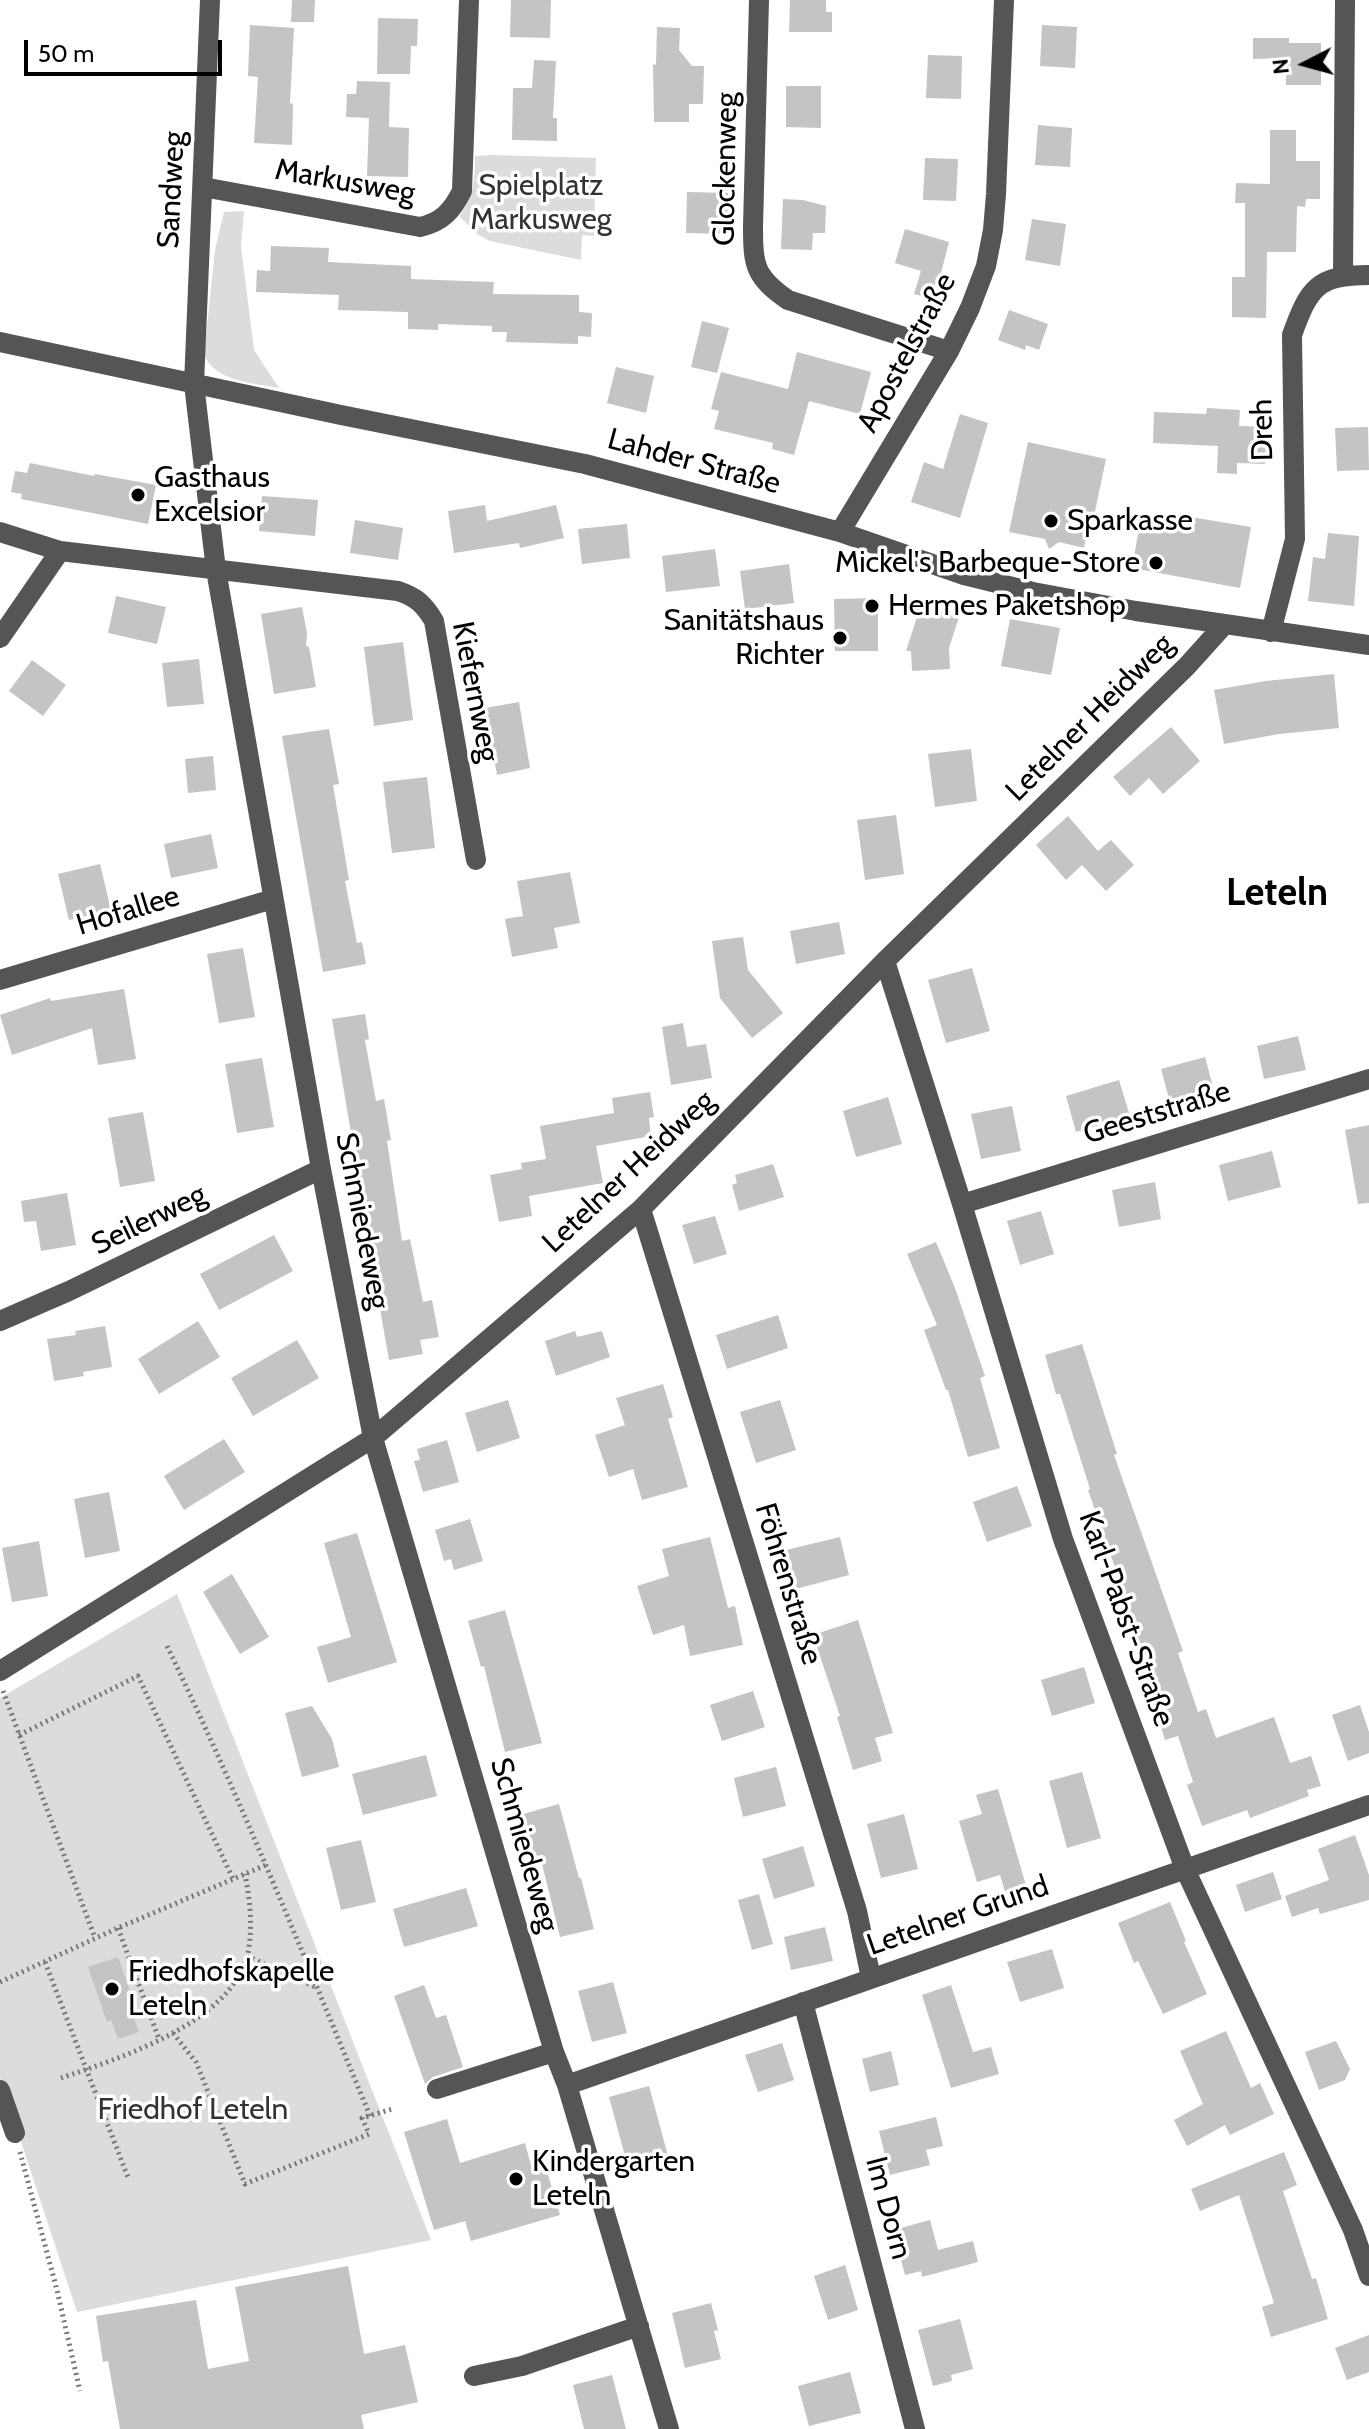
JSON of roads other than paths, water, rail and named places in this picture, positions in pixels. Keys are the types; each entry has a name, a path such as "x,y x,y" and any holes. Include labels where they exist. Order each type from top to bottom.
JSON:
{"street":[{"name":"Sandweg","path":"194,384 210,0"},
{"name":"Markusweg","path":"203,187 420,227 436,223 455,206 462,191 469,0"},
{"name":"Glockenweg","path":"759,0 753,227 753,249 758,271 768,286 788,300 949,351"},
{"name":"Apostelstraße","path":"840,532 949,351 986,266 993,230 1004,0"},
{"path":"1345,0 1343,275 1369,275"},
{"name":"Dreh","path":"1271,632 1295,539 1292,335 1302,307 1319,285 1343,275"},
{"name":"Lahder Straße","path":"0,342 585,464 840,532 964,575 1033,592 1224,625 1369,645"},
{"name":"Schmiedeweg","path":"194,384 216,570 321,1169 373,1438 669,2429"},
{"name":"Kiefernweg","path":"0,532 60,551 398,591 414,596 434,621 476,860"},
{"path":"0,638 60,551"},
{"name":"Letelner Heidweg","path":"0,1671 373,1438 641,1209 885,961 1187,666 1224,625"},
{"name":"Hofallee","path":"0,980 273,899"},
{"name":"Karl-Pabst-Straße","path":"885,961 1063,1539 1185,1869 1361,2227 1369,2276"},
{"name":"Geeststraße","path":"962,1204 1369,1079"},
{"name":"Seilerweg","path":"0,1321 97,1278 321,1169"},
{"name":"Föhrenstraße","path":"641,1209 852,1895 871,1978"},
{"name":"Letelner Grund","path":"567,2085 1369,1805"},
{"name":"Im Dorn","path":"803,2002 915,2429"},
{"path":"437,2089 554,2052"},
{"path":"0,2090 15,2133"},
{"path":"474,2376 522,2366 639,2326"}],"place":[{"name":"Gasthaus Excelsior","path":"138,495"},
{"name":"Sparkasse","path":"1051,521"},
{"name":"Mickel's Barbeque-Store","path":"1156,563"},
{"name":"Hermes Paketshop","path":"872,606"},
{"name":"Sanitätshaus Richter","path":"840,638"},
{"name":"Friedhofskapelle Leteln","path":"112,1989"},
{"name":"Kindergarten Leteln","path":"516,2179"}],"district":[{"name":"Leteln","path":"1277,894"}],"park label":[{"name":"Spielplatz Markusweg","path":"541,203"},
{"name":"Friedhof Leteln","path":"193,2110"}]}
